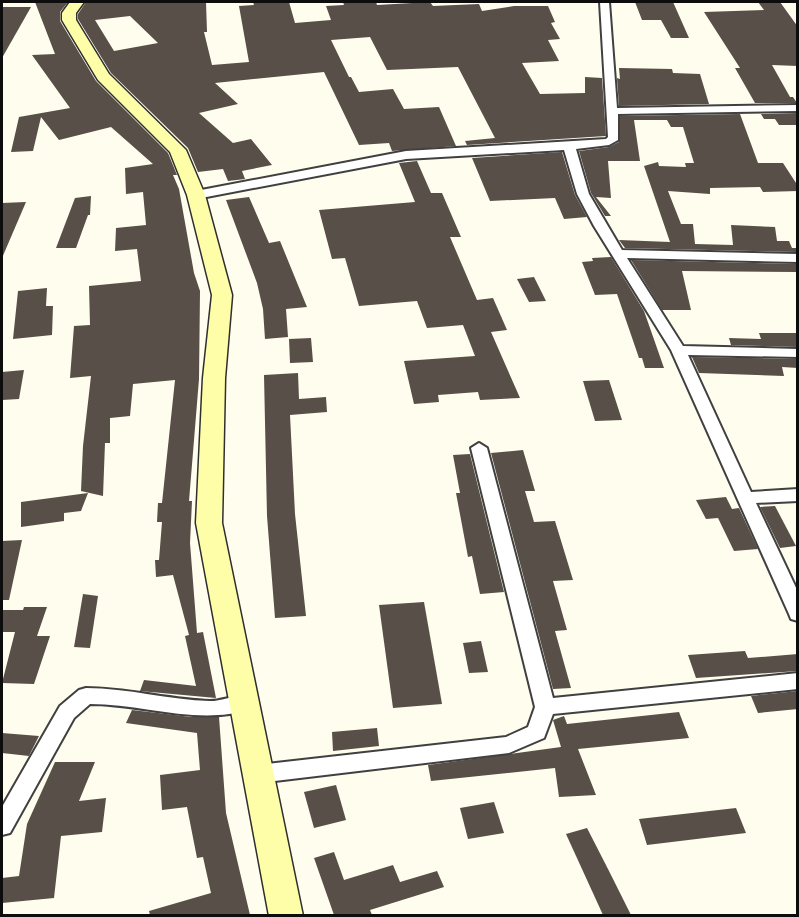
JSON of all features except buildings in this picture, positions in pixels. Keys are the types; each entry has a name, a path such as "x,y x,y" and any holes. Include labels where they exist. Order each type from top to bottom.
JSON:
{"street":[{"path":"77,2 69,13 69,20 103,77 178,150 196,195 222,295 214,378 209,523 286,915"},
{"path":"196,195 406,156 609,142 614,138 604,2"},
{"path":"613,111 798,108"},
{"path":"569,146 583,194 600,226 620,254 678,350 798,615"},
{"path":"620,254 798,258"},
{"path":"678,350 798,354"},
{"path":"258,774 509,745 537,732 545,707 479,448"},
{"path":"744,498 798,495"},
{"path":"545,707 798,681"},
{"path":"2,826 67,712 86,696 109,696 212,709 244,703"}]}
